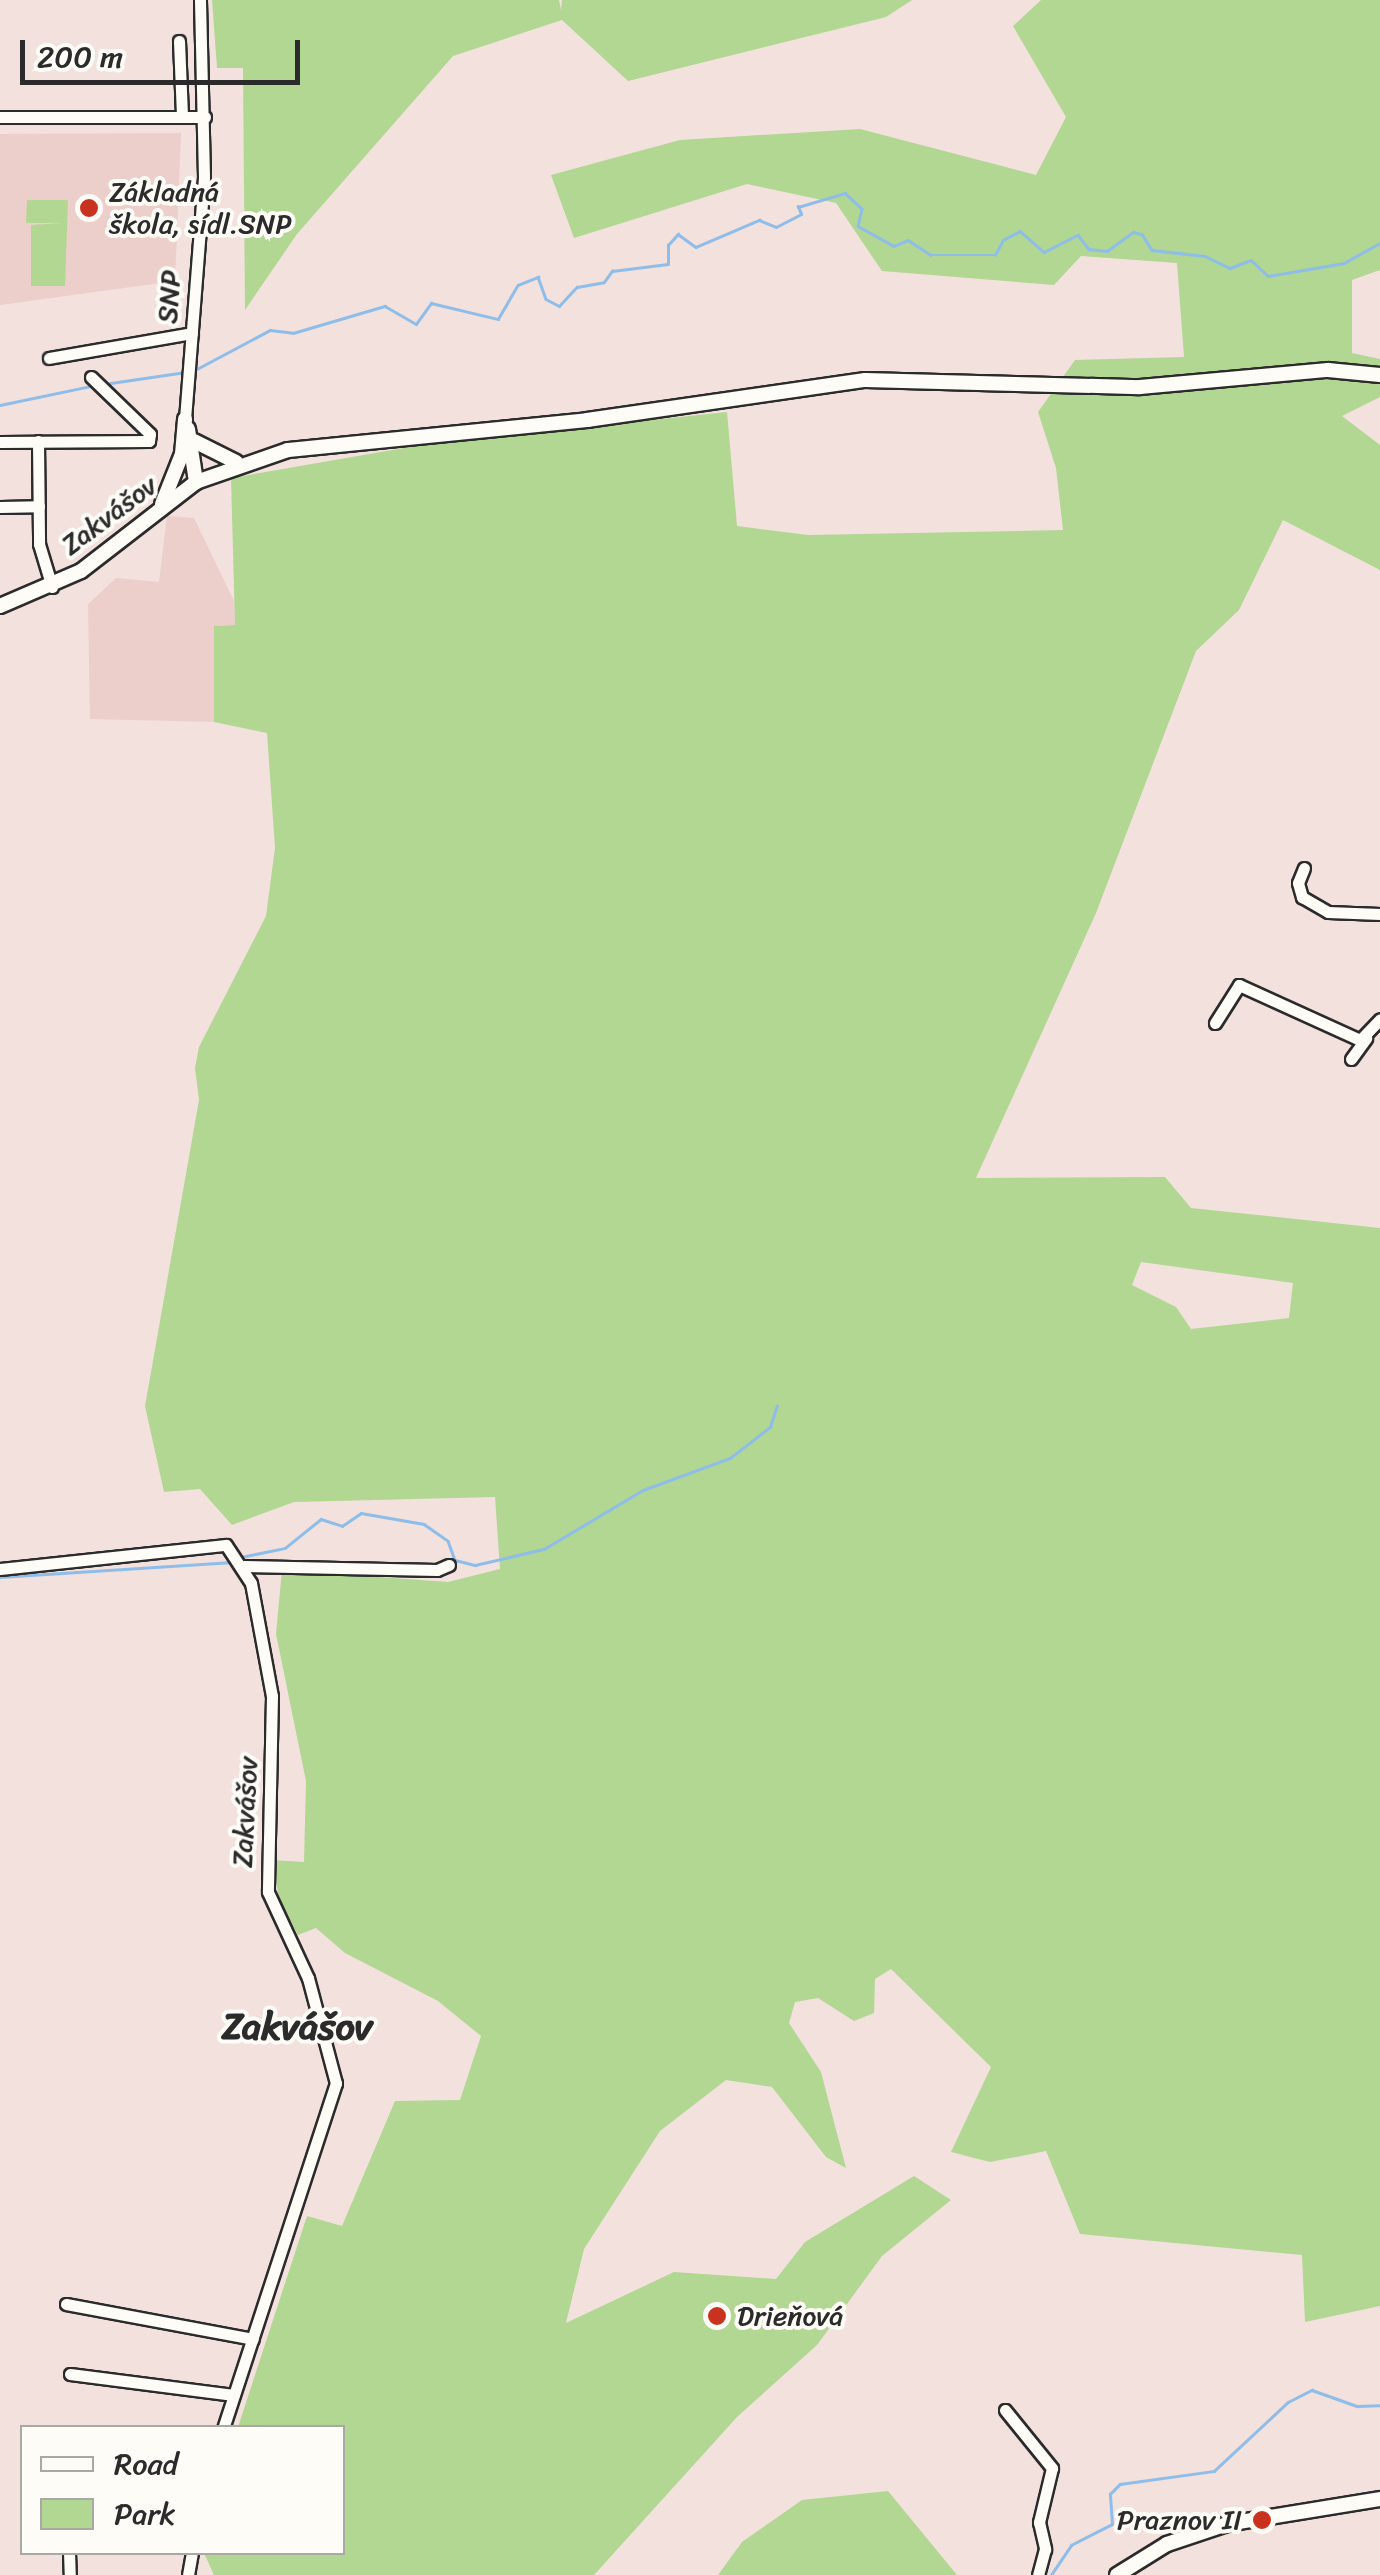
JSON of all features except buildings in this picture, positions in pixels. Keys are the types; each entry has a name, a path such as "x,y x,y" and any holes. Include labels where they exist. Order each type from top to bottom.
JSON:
{"street":[{"name":"SNP","path":"185,419 205,117 200,0"},
{"path":"179,41 182,116"},
{"path":"0,116 205,117"},
{"path":"49,358 192,333"},
{"name":"Zakvášov","path":"0,606 52,587 196,482 238,462 288,450 586,420 799,384 922,380 1140,387 1328,370 1380,375"},
{"name":"Zakvášov","path":"0,442 149,441 150,434 91,377"},
{"path":"185,419 196,482"},
{"path":"160,510 182,454 185,419"},
{"path":"190,437 208,454 238,462"},
{"name":"Zakvášov","path":"38,441 40,544 52,587"},
{"path":"182,454 196,482"},
{"name":"Zakvášov","path":"0,507 39,506"},
{"path":"1304,868 1298,883 1302,897 1328,912 1380,914"},
{"path":"1215,1023 1239,985 1366,1038"},
{"path":"1352,1059 1380,1019"},
{"path":"0,1569 117,1561 215,1545 240,1560 449,1565"},
{"name":"Zakvášov","path":"225,2425 336,2083 308,1978 268,1892 272,1696 263,1628 240,1560"},
{"path":"66,2304 253,2338"},
{"path":"70,2374 234,2395"},
{"path":"1005,2410 1052,2468 1039,2522 1045,2550 1038,2575"},
{"path":"1117,2575 1167,2544 1227,2524 1380,2499"}],"shaded area":[{"name":"Základná škola, sídl.SNP","path":"181,133 175,281 0,305 0,134"},
{"path":"167,516 194,518 234,601 235,625 214,626 214,722 90,719 88,604 116,578 159,582"}],"green space":[{"path":"212,0 559,0 561,10 562,0 912,0 886,17 628,81 562,20 453,56 297,234 245,310 243,68 217,68"},
{"path":"1041,0 1380,0 1380,270 1352,280 1352,353 1380,359 1380,397 1342,416 1380,445 1380,570 1283,520 1239,610 1196,651 1096,913 976,1178 1165,1177 1191,1208 1380,1228 1380,2306 1305,2322 1302,2255 1080,2234 1046,2151 990,2162 951,2152 991,2067 891,1969 875,1979 874,2013 854,2021 818,1998 795,2002 789,2023 821,2072 846,2168 826,2157 772,2087 726,2080 660,2131 584,2249 566,2323 674,2272 776,2279 805,2242 914,2176 951,2200 882,2256 817,2345 737,2417 594,2575 214,2575 205,2555 345,2555 345,2425 239,2425 307,2216 342,2226 395,2101 460,2100 481,2036 438,2001 345,1953 316,1928 298,1935 279,1899 272,1860 304,1862 306,1781 276,1634 282,1570 448,1582 500,1569 495,1497 294,1502 232,1525 200,1489 164,1492 145,1406 199,1100 195,1068 199,1047 266,916 275,848 267,733 214,722 214,626 235,625 231,478 427,444 727,412 737,526 808,535 1063,530 1056,468 1038,412 1075,360 1184,357 1177,263 1081,256 1054,285 882,271 836,203 747,184 574,238 551,175 680,140 860,129 1036,175 1066,117 1013,26","holes":["1141,1262 1293,1283 1289,1318 1191,1329 1176,1307 1132,1285"]},
{"path":"27,200 68,200 65,286 31,286 31,225 64,223 26,223"},
{"path":"888,2491 957,2575 718,2575 742,2542 802,2500"}],"waterway":[{"path":"193,371 270,330 293,333 385,306 416,324 431,303 498,319 518,285 538,277 546,299 559,306 577,287 604,282 612,271 668,264 668,245 678,234 696,247 759,220 776,227 801,214 798,207 845,193 862,209 858,226 894,246 908,240 931,255 995,255 1003,240 1020,231 1044,252 1078,235 1089,249 1107,251 1133,232 1142,234 1152,250 1205,256 1230,268 1251,260 1268,276 1344,263 1380,243"},
{"path":"104,384 185,372"},
{"path":"0,405 91,386"},
{"path":"241,1557 285,1548 321,1519 342,1526 361,1513 424,1524 448,1541 455,1560 475,1565 544,1549 643,1490 730,1458 770,1427 777,1406"},
{"path":"0,1577 229,1562"},
{"path":"1051,2575 1071,2545 1112,2524 1110,2494 1120,2484 1214,2471 1288,2402 1312,2390 1357,2406 1380,2405"}],"place":[{"name":"Základná škola, sídl.SNP","path":"89,208"},
{"name":"Drieňová","path":"717,2316"},
{"name":"Praznov II","path":"1262,2520"}],"district":[{"name":"Zakvášov","path":"297,2027"}]}
